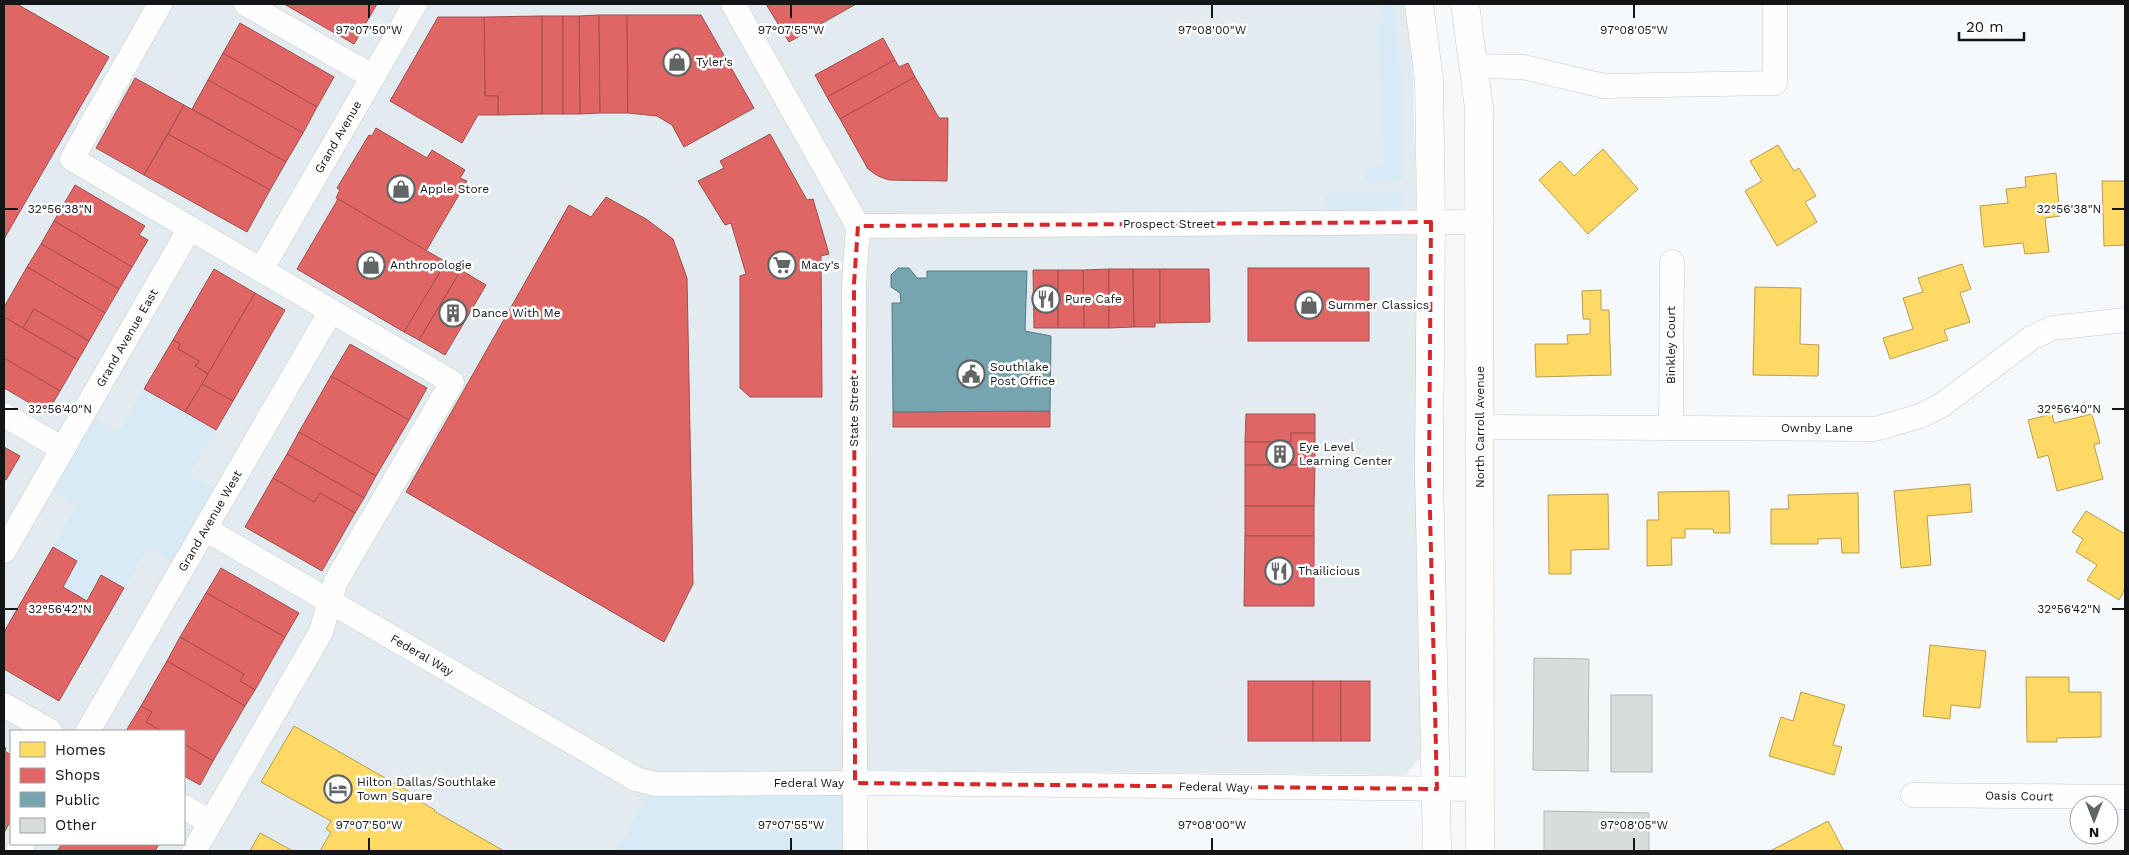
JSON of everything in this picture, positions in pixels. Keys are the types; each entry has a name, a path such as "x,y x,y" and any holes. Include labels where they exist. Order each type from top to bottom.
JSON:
{"main road":[{"path":"1419,4 1429,79 1431,222 1429,473 1437,851"},
{"name":"North Carroll Avenue","path":"1466,4 1479,108 1481,222 1479,427 1480,851"}],"street":[{"path":"160,4 72,159 452,382 339,576 320,632 194,851"},
{"path":"246,4 373,77"},
{"name":"Grand Avenue","path":"261,270 415,4"},
{"path":"733,4 858,226"},
{"path":"1474,66 1523,67 1604,86 1775,83 1775,4"},
{"name":"Prospect Street","path":"858,226 1481,222"},
{"name":"State Street","path":"855,851 854,284 858,226"},
{"name":"Grand Avenue East","path":"4,551 190,228"},
{"name":"Binkley Court","path":"1671,428 1672,262"},
{"name":"Grand Avenue West","path":"89,730 332,311"},
{"name":"Ownby Lane","path":"1479,427 1875,429 1920,416 1942,405 2031,338 2053,328 2125,320"},
{"path":"4,415 63,449"},
{"name":"Federal Way","path":"205,530 636,779 655,784 855,783 1480,789"},
{"path":"4,705 48,730"},
{"name":"Oasis Court","path":"1913,795 2125,797"},
{"path":"185,808 210,822"}],"highlighted area":[{"path":"1431,222 1429,473 1437,789 855,783 854,284 858,226"}],"shaded area":[{"path":"4,4 1404,4 1412,43 1418,261 1424,745 1421,757 1406,775 856,770 855,851 4,851"},
{"path":"1382,4 1392,4 1401,75 1403,181 1365,182 1366,167 1385,165 1377,23 1382,22"},
{"path":"1325,194 1403,194 1400,210 1393,212 1325,212"},
{"path":"144,389 216,430 190,474 216,489 174,562 148,547 124,588 101,575 87,601 63,587 77,561 53,547 77,506 53,492 94,419 119,433"},
{"path":"855,783 855,851 616,851 655,784"}],"building: Homes":[{"path":"1778,145 1794,171 1799,168 1816,196 1805,202 1817,222 1777,246 1745,191 1762,181 1750,161"},
{"path":"1603,149 1638,189 1588,234 1539,180 1560,161 1574,176"},
{"path":"2056,173 2060,216 2045,218 2049,252 2025,254 2023,243 1984,247 1980,206 2008,203 2006,189 2026,187 2025,177"},
{"path":"2102,181 2125,181 2125,245 2104,246"},
{"path":"1962,264 1971,289 1960,293 1970,322 1944,330 1948,340 1890,359 1883,338 1913,329 1903,298 1923,292 1918,278"},
{"path":"1755,287 1801,288 1800,344 1819,345 1818,376 1753,375"},
{"path":"1601,290 1601,310 1609,310 1611,375 1536,377 1535,344 1568,344 1567,335 1590,334 1590,319 1583,319 1582,291"},
{"path":"2052,414 2054,423 2092,414 2100,443 2094,445 2103,479 2057,491 2048,455 2038,458 2028,420"},
{"path":"1970,484 1972,512 1927,516 1931,565 1901,568 1894,491"},
{"path":"1729,491 1730,533 1714,533 1713,529 1685,529 1685,538 1671,538 1672,565 1647,566 1647,520 1659,520 1658,492"},
{"path":"1858,493 1859,553 1842,553 1841,538 1818,539 1818,544 1771,544 1771,509 1789,509 1788,495"},
{"path":"1608,494 1609,549 1571,550 1571,574 1549,574 1548,495"},
{"path":"2086,511 2125,534 2125,589 2119,600 2087,580 2097,565 2076,552 2083,539 2072,532"},
{"path":"1930,645 1986,651 1980,708 1951,705 1950,719 1923,716"},
{"path":"2026,677 2069,677 2069,692 2101,692 2101,737 2057,738 2057,742 2027,742"},
{"path":"1801,692 1845,705 1833,745 1842,747 1834,775 1769,756 1781,717 1793,721"},
{"name":"Hilton Dallas/Southlake Town Square","path":"294,726 415,795 413,797 434,811 504,851 320,851 331,832 326,829 331,821 261,782"},
{"path":"1828,821 1844,851 1770,851"},
{"path":"260,833 293,851 250,851"}],"building: Shops":[{"path":"4,4 17,4 109,57 4,239"},
{"path":"284,4 377,4 354,44"},
{"path":"766,4 856,4 789,42"},
{"path":"599,15 600,113 580,114 579,16"},
{"path":"599,15 627,15 628,113 600,113"},
{"name":"Tyler's","path":"627,15 701,15 754,108 684,147 672,125 657,116 628,113"},
{"path":"542,16 563,16 563,114 542,114"},
{"path":"542,16 542,114 498,115 498,96 485,96 484,17"},
{"path":"563,16 579,16 580,114 563,114"},
{"path":"438,17 484,17 485,96 498,96 498,115 478,115 462,143 390,101"},
{"path":"240,23 334,77 317,107 223,53"},
{"path":"883,38 895,60 827,97 815,75"},
{"path":"223,53 317,107 303,133 208,80"},
{"path":"895,60 899,67 908,63 915,77 840,119 827,97"},
{"path":"915,77 939,118 948,118 947,181 889,180 878,176 868,169 840,119"},
{"path":"135,78 184,105 144,175 96,148"},
{"path":"208,80 303,133 286,162 192,109"},
{"path":"184,105 286,162 270,190 168,134"},
{"name":"Apple Store","path":"376,128 427,158 432,150 465,170 460,178 467,181 426,251 336,198 340,190 337,188 369,135 372,136"},
{"path":"168,134 270,190 247,232 144,175"},
{"name":"Macy's","path":"770,134 807,200 813,199 829,254 821,256 822,397 750,397 740,388 740,276 746,274 731,223 725,225 698,181 724,168 720,161"},
{"path":"75,185 145,226 139,235 148,240 132,267 54,221"},
{"path":"606,197 646,219 673,239 687,278 693,584 664,642 406,492 569,205 591,217"},
{"name":"Anthropologie","path":"338,199 446,262 404,332 297,269"},
{"path":"54,221 132,267 119,289 41,244"},
{"path":"41,244 119,289 105,313 27,267"},
{"path":"446,262 461,270 419,340 404,332"},
{"path":"27,267 105,313 89,341 34,309 23,328 4,317 4,307"},
{"name":"Summer Classics","path":"1248,268 1369,268 1369,341 1248,341"},
{"path":"214,269 255,293 208,374 195,366 199,361 178,349 180,344 173,340"},
{"path":"1109,269 1109,328 1084,328 1083,270"},
{"path":"1109,269 1133,269 1134,327 1109,328"},
{"path":"1133,269 1160,269 1160,323 1155,323 1155,327 1134,327"},
{"path":"1160,269 1209,269 1210,322 1160,323"},
{"name":"Dance With Me","path":"461,270 486,285 445,355 419,340"},
{"name":"Pure Cafe","path":"1033,270 1058,270 1058,328 1034,328"},
{"path":"1058,270 1083,270 1084,328 1058,328"},
{"path":"255,293 285,310 233,401 202,384"},
{"path":"34,309 89,341 78,360 23,328"},
{"path":"4,317 78,360 60,391 4,358"},
{"path":"173,340 180,344 178,349 199,361 195,366 208,374 185,412 144,389"},
{"path":"350,344 427,388 409,420 331,376"},
{"path":"4,358 60,391 47,413 4,388"},
{"path":"331,376 409,420 376,476 299,432"},
{"path":"202,384 233,401 216,430 185,412"},
{"path":"1050,411 1050,427 893,427 893,412"},
{"path":"1246,414 1315,414 1315,433 1291,433 1291,442 1245,442"},
{"path":"299,432 376,476 364,498 287,454"},
{"name":"Eye Level Learning Center","path":"1291,433 1315,433 1315,465 1245,465 1245,442 1291,442"},
{"path":"4,447 20,456 6,480 4,479"},
{"path":"287,454 364,498 355,513 320,493 314,502 273,478"},
{"path":"1245,465 1315,465 1314,506 1245,506"},
{"path":"273,478 314,502 320,493 355,513 322,571 245,527"},
{"path":"1245,506 1314,506 1314,536 1245,536"},
{"name":"Thailicious","path":"1245,536 1314,536 1314,606 1244,606"},
{"path":"53,547 77,561 63,587 87,601 101,575 124,588 59,701 4,669 4,632"},
{"path":"221,568 299,613 285,637 206,593"},
{"path":"206,593 285,637 255,690 240,681 244,674 180,637"},
{"path":"180,637 244,674 240,681 255,690 245,706 167,661"},
{"path":"167,661 245,706 213,761 185,745 185,730 159,730 146,722 152,712 141,706"},
{"path":"1248,681 1313,681 1313,741 1248,741"},
{"path":"1313,681 1341,681 1341,741 1313,741"},
{"path":"1341,681 1370,681 1370,741 1341,741"},
{"path":"141,706 152,712 146,722 159,730 127,730"},
{"path":"185,745 213,761 200,785 185,777"},
{"path":"4,747 6,748 5,751 10,754 10,822 4,833"},
{"path":"61,845 158,845 155,851 57,851"}],"building: Public":[{"name":"Southlake Post Office","path":"898,268 909,268 917,278 927,278 927,271 1027,271 1025,331 1051,336 1050,411 893,412 892,303 901,303 900,293 891,287 891,275"}],"building: Other":[{"path":"1534,658 1589,659 1588,771 1533,770"},
{"path":"1611,695 1652,695 1652,772 1611,772"},
{"path":"1544,811 1649,813 1649,851 1544,851"}],"place":[{"name":"Tyler's","path":"677,62"},
{"name":"Apple Store","path":"401,189"},
{"name":"Anthropologie","path":"371,265"},
{"name":"Macy's","path":"782,265"},
{"name":"Pure Cafe","path":"1046,299"},
{"name":"Summer Classics","path":"1309,305"},
{"name":"Dance With Me","path":"453,313"},
{"name":"Southlake Post Office","path":"971,374"},
{"name":"Eye Level Learning Center","path":"1280,454"},
{"name":"Thailicious","path":"1279,571"},
{"name":"Hilton Dallas/Southlake Town Square","path":"338,789"}]}
